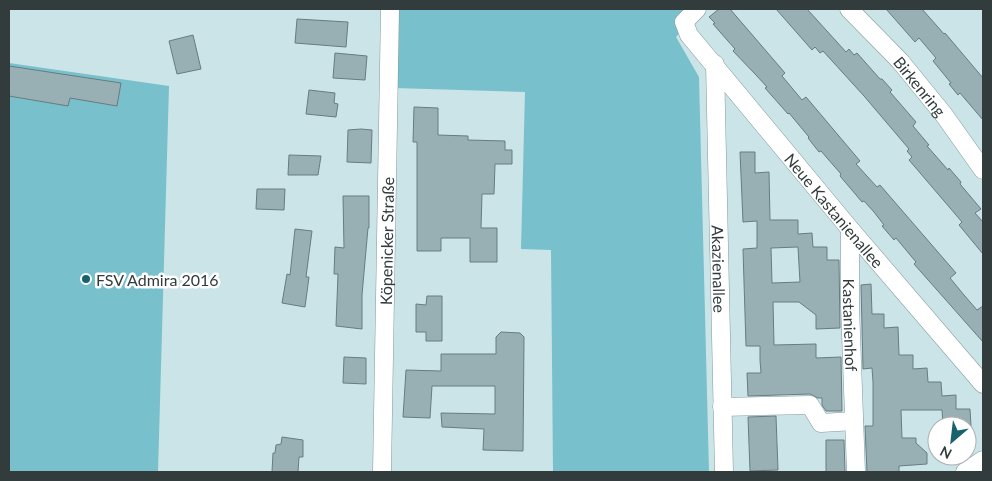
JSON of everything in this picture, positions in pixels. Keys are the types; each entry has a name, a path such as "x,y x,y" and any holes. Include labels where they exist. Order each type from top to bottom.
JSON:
{"street":[{"name":"Köpenicker Straße","path":"382,472 390,9"},
{"name":"Neue Kastanienallee","path":"697,9 684,22 689,35 850,229 983,384"},
{"name":"Birkenring","path":"849,9 906,69 944,115 983,170"},
{"name":"Akazienallee","path":"715,64 724,472"},
{"name":"Kastanienhof","path":"850,229 850,306 856,472"},
{"path":"722,407 810,405 821,422 854,421"},
{"path":"965,472 983,460"}],"shaded area":[{"path":"397,9 702,9 676,37 699,77 709,472 553,472 551,250 521,249 525,92 394,88"},
{"name":"FSV Admira 2016","path":"9,63 169,86 158,472 9,472"}],"building":[{"path":"719,9 730,9 785,73 782,76 802,100 806,97 860,161 856,164 877,187 880,185 956,273 950,278 964,295 977,310 983,306 983,342 914,264 916,262 896,238 894,240 882,226 884,225 874,212 864,201 862,202 821,151 819,152 789,113 765,88 767,87 733,51 735,49 709,17"},
{"path":"776,9 807,9 846,52 849,49 854,55 857,53 892,90 890,92 916,122 913,126 929,145 927,146 961,182 960,184 981,209 975,213 983,222 983,254 959,225 962,222 909,160 912,157 907,151 909,149 823,51 820,53 815,47 812,50"},
{"path":"886,9 922,9 945,33 983,78 983,120 960,93 958,95 949,84 951,83 933,61 936,58 919,38 915,42"},
{"path":"297,19 348,22 346,47 295,43"},
{"path":"193,35 201,69 177,74 169,41"},
{"path":"335,53 367,56 365,80 333,78"},
{"path":"9,66 121,83 117,106 70,98 68,106 9,96"},
{"path":"309,90 335,93 334,103 338,104 336,117 306,114"},
{"path":"414,107 438,108 438,135 468,136 468,140 505,141 505,150 512,150 512,164 495,164 494,194 482,194 481,228 497,228 497,262 470,262 470,238 441,238 441,251 417,251 417,142 413,142"},
{"path":"348,130 372,130 371,163 347,162"},
{"path":"740,152 755,152 755,173 769,172 770,220 798,220 798,234 812,233 813,247 827,247 827,260 839,260 840,328 816,329 816,315 799,302 773,302 774,345 816,344 816,358 841,357 842,411 826,411 822,405 822,398 810,394 748,396 747,373 761,373 760,346 746,346 743,249 757,248 757,221 743,222","holes":["798,247 800,282 772,283 771,248"]},
{"path":"289,155 321,156 318,175 288,175"},
{"path":"257,189 285,189 284,210 256,209"},
{"path":"343,196 369,196 369,228 362,295 362,329 336,326 338,274 334,274 335,247 344,248"},
{"path":"295,229 312,231 306,277 309,277 305,307 282,303 287,274 290,275"},
{"path":"871,284 872,314 884,314 884,328 898,327 899,355 913,355 913,369 927,368 928,382 941,382 942,396 956,395 956,409 970,409 970,416 942,416 942,410 901,410 902,438 916,438 916,443 927,453 927,464 899,466 899,472 867,472 865,426 873,426 873,382 872,368 863,369 861,285"},
{"path":"427,296 442,296 442,341 426,341 426,332 416,332 416,304 426,305"},
{"path":"501,332 520,333 524,337 523,451 483,450 484,429 442,427 441,413 495,414 495,386 432,386 430,418 403,417 406,370 441,371 441,354 496,354 496,337"},
{"path":"344,357 366,358 366,384 343,383"},
{"path":"776,416 778,470 750,471 748,417"},
{"path":"282,437 303,440 303,457 299,457 298,472 272,472 273,453 275,453 276,445 281,444"},
{"path":"826,440 844,440 845,472 826,472"}],"place":[{"name":"FSV Admira 2016","path":"86,279"}]}
